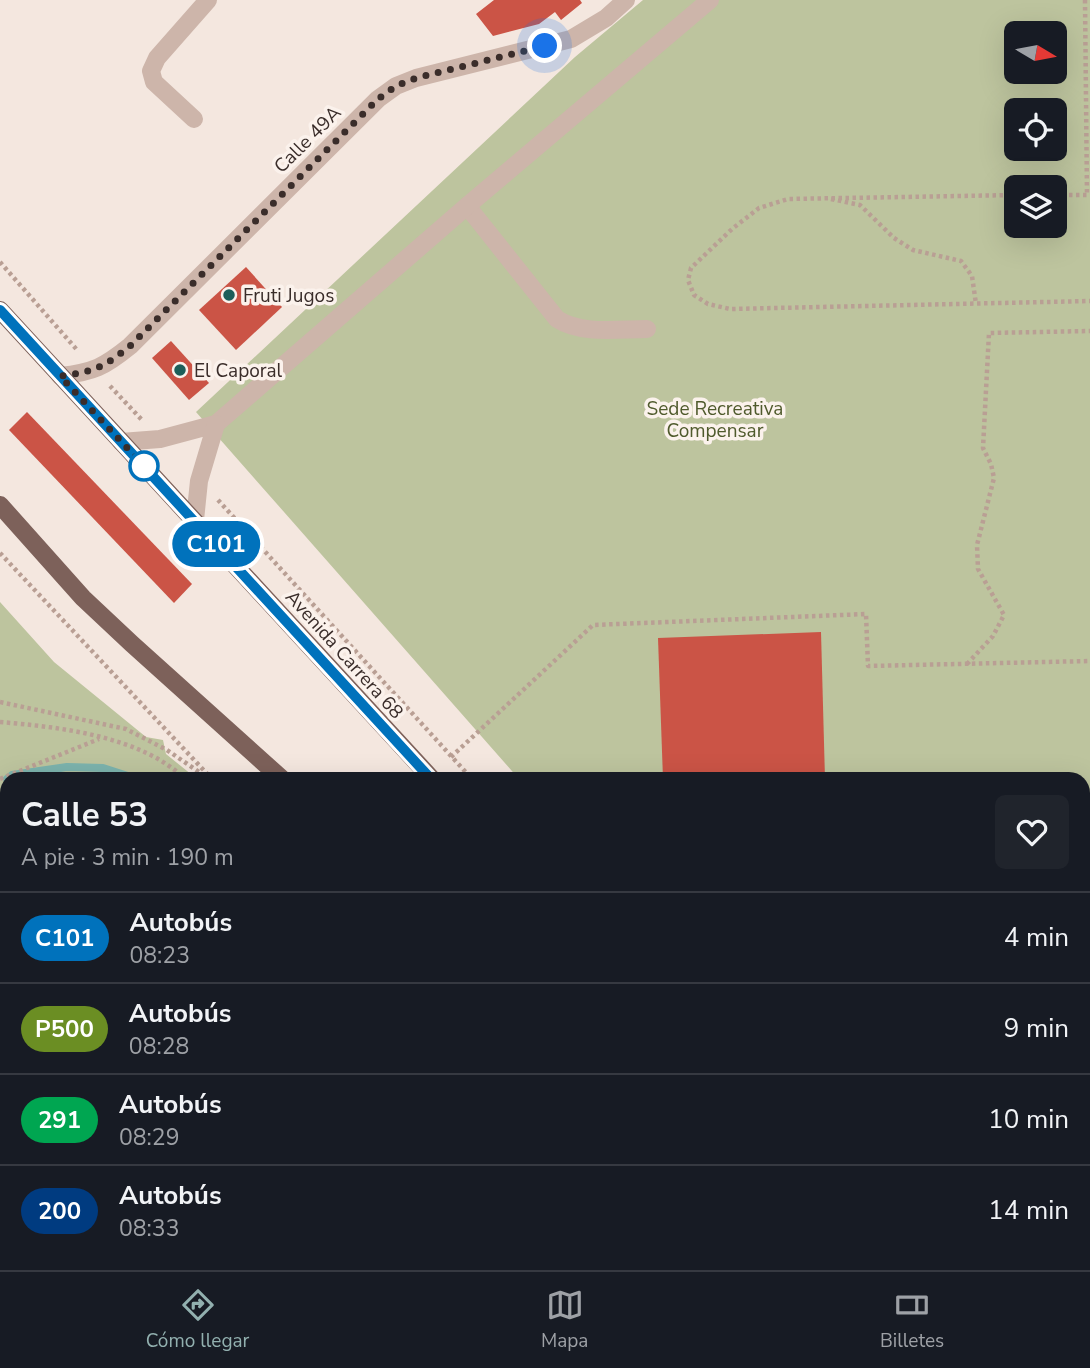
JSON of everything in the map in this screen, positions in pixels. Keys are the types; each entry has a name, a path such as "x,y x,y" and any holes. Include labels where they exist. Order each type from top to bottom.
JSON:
{"main road":[{"name":"Avenida Carrera 68","path":"0,310 426,772"},
{"path":"0,505 93,607 274,772"}],"street":[{"path":"194,119 154,82 151,71 157,58 208,0"},
{"name":"Calle 49A","path":"60,376 95,370 130,346 387,92 416,78 571,39 597,24 626,0"},
{"path":"121,442 160,439 216,424 710,0"},
{"path":"467,206 557,319 581,329 647,329"},
{"path":"195,520 199,481 216,424"}],"path":[{"path":"1067,195 1089,195 1085,0"},
{"path":"1004,195 788,199 759,208 741,222 691,268 688,280 694,295 708,304 730,309 1090,301"},
{"path":"820,197 860,205 894,238 912,250 961,261 972,276 976,304"},
{"path":"0,262 160,439"},
{"path":"967,664 993,636 1004,615 978,569 978,537 994,478 983,448 989,333 1090,331"},
{"path":"199,481 465,772"},
{"path":"0,553 204,772"},
{"path":"451,757 593,625 866,614 868,666 1090,661"},
{"path":"0,702 125,729 167,750 200,772"},
{"path":"0,722 56,727 138,748 178,772"},
{"path":"17,772 100,738"}],"green space":[{"name":"Sede Recreativa Compensar","path":"643,0 1090,0 1090,772 513,772 196,412 575,57"},
{"path":"0,602 54,662 146,737 163,740 166,754 188,772 0,772"}],"building":[{"path":"494,0 580,0 582,3 561,20 555,12 539,24 493,36 476,14"},
{"path":"246,267 282,307 236,350 199,310"},
{"name":"El Caporal","path":"171,341 209,383 189,400 152,358"},
{"path":"27,412 192,584 174,603 9,430"},
{"path":"821,632 825,772 663,772 658,638"}],"waterway":[{"path":"33,772 67,767 103,768 115,772"}],"bus line":[{"name":"C101","path":"0,310 425,772"}],"place":[{"name":"Fruti Jugos","path":"229,295"},
{"name":"El Caporal","path":"180,370"}],"route":[{"path":"144,466 60,376 95,370 130,346 378,99 396,86 416,78 545,46"}]}
